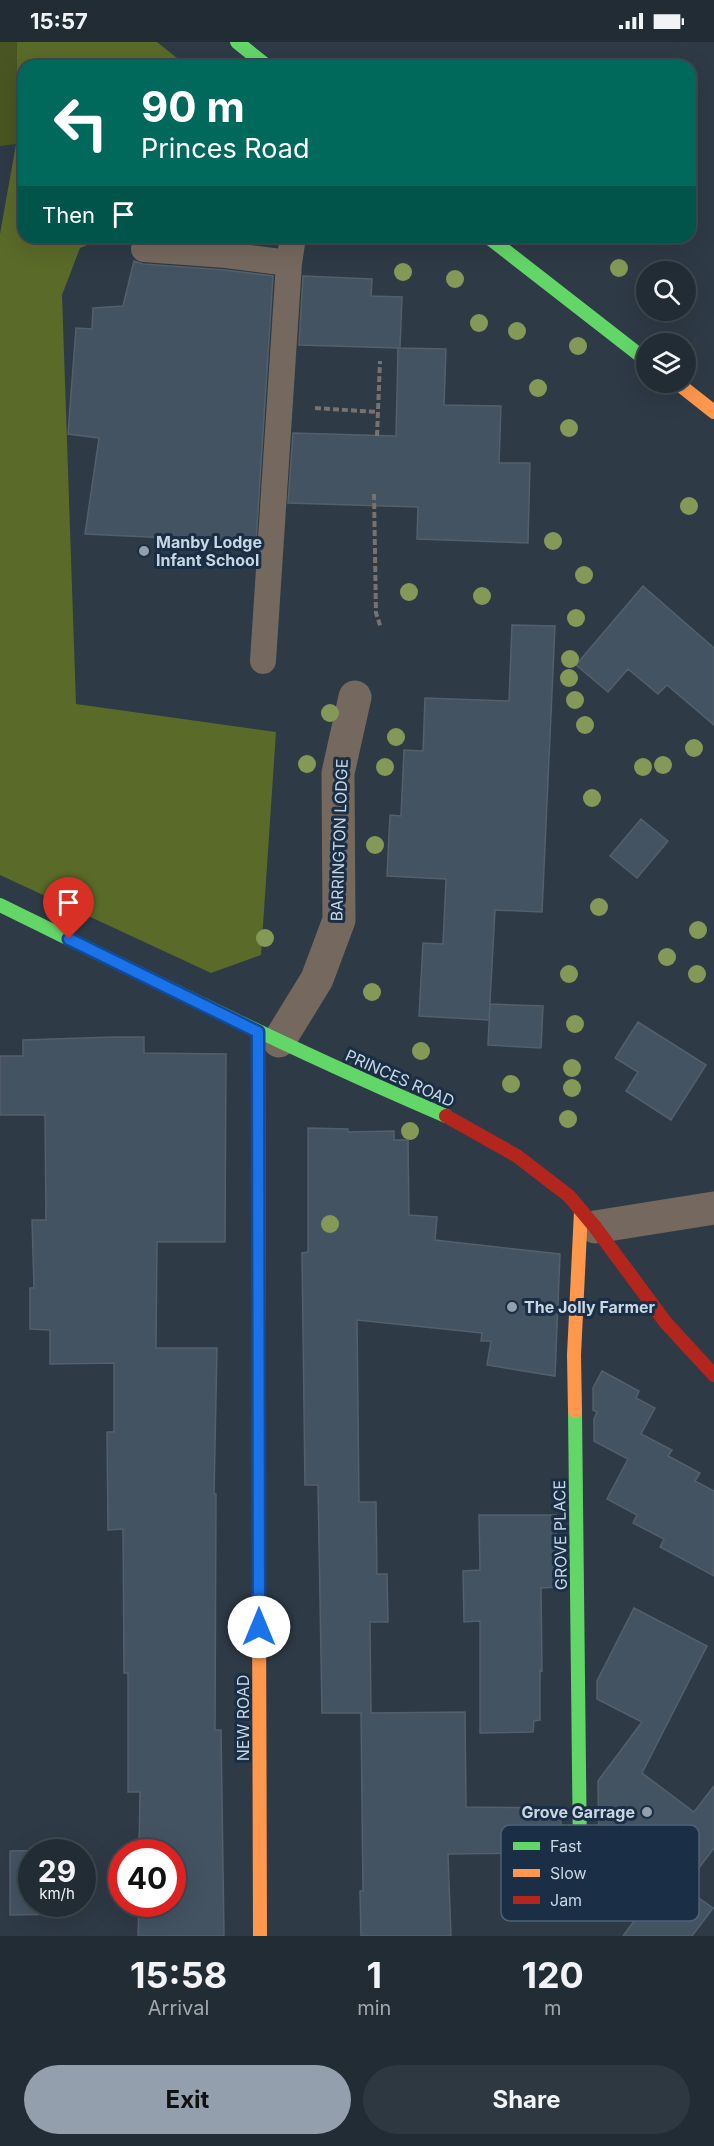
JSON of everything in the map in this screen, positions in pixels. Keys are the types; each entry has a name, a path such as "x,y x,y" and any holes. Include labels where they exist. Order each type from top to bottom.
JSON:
{"street":[{"path":"237,42 260,60"},
{"path":"496,243 636,352"},
{"path":"690,393 714,412"},
{"name":"BARRINGTON LODGE","path":"269,1036 317,979 339,920 338,773 355,698"},
{"name":"PRINCES ROAD","path":"0,905 269,1036 451,1118 517,1156 569,1196 666,1323 714,1375"},
{"name":"NEW ROAD","path":"260,1936 269,1036"},
{"path":"588,1219 714,1208"},
{"name":"GROVE PLACE","path":"580,1825 574,1354 588,1219"}],"lane":[{"path":"263,661 288,263 292,243"},
{"path":"144,249 226,255 288,263"}],"path":[{"path":"377,436 380,362"},
{"path":"305,408 378,412"},
{"path":"374,494 376,613 381,628"}],"green space":[{"path":"0,42 17,42 16,144 0,146"},
{"path":"17,42 157,42 180,60 18,60 18,243 92,243 80,248 62,295 76,704 276,732 261,955 211,973 0,875 0,234 16,144"}],"building":[{"path":"134,261 143,264 273,276 256,542 85,534 99,438 68,434 76,328 92,329 93,308 123,306"},
{"path":"303,276 372,279 371,296 402,297 400,348 446,349 444,405 501,406 499,463 530,463 528,543 417,539 418,507 288,503 293,433 396,436 398,348 299,345"},
{"path":"643,586 714,648 714,725 667,685 658,694 628,669 608,692 576,665"},
{"path":"512,625 555,626 542,912 495,910 489,1020 419,1016 423,943 443,944 446,879 387,876 390,815 401,816 404,750 423,751 425,698 509,701"},
{"path":"641,819 668,841 637,878 610,856"},
{"path":"490,1004 543,1006 541,1048 488,1045"},
{"path":"638,1022 706,1065 671,1120 626,1091 638,1072 615,1058"},
{"path":"144,1037 144,1053 226,1054 225,1242 157,1242 156,1348 217,1348 214,1494 216,1494 215,1730 221,1730 224,1936 138,1936 139,1917 186,1917 186,1839 139,1839 140,1792 128,1792 128,1673 124,1673 123,1529 108,1530 107,1432 114,1432 114,1363 50,1364 50,1330 30,1329 30,1288 34,1288 32,1220 46,1220 45,1115 0,1115 0,1056 23,1056 23,1040"},
{"path":"308,1128 348,1129 348,1132 394,1131 394,1140 408,1140 409,1215 437,1217 435,1240 560,1254 555,1376 487,1365 491,1341 481,1341 482,1333 357,1320 359,1502 376,1502 377,1574 387,1574 388,1622 370,1622 371,1713 465,1712 466,1807 561,1808 561,1825 501,1825 501,1853 448,1854 451,1936 361,1936 360,1891 363,1891 361,1713 322,1713 318,1485 305,1485 302,1253 308,1252"},
{"path":"602,1371 639,1391 636,1398 655,1408 641,1434 672,1450 668,1456 700,1473 695,1481 714,1491 714,1576 660,1547 664,1539 633,1523 637,1515 607,1499 628,1459 594,1441 594,1419 597,1412 593,1410 593,1388"},
{"path":"479,1515 556,1515 557,1587 541,1588 540,1720 534,1721 533,1732 480,1733 480,1621 464,1622 463,1571 480,1570"},
{"path":"634,1608 707,1646 642,1773 694,1812 714,1786 714,1848 699,1868 699,1825 599,1825 598,1781 642,1722 597,1699 597,1681"},
{"path":"10,1851 18,1851 18,1915 10,1915"},
{"path":"699,1898 713,1908 692,1936 623,1936 634,1921 699,1921"}],"traffic: fast":[{"path":"237,42 260,60"},
{"path":"496,243 636,352"},
{"path":"0,905 277,1040 446,1116"},
{"path":"575,1411 580,1825"}],"traffic: slow":[{"path":"690,393 714,412"},
{"path":"258,1032 259,1323"},
{"path":"575,1411 574,1355 581,1211"},
{"path":"259,1593 260,1936"}],"traffic: jam":[{"path":"446,1116 517,1156 569,1196 595,1227 666,1323 714,1375"},
{"path":"259,1323 259,1593"}],"place":[{"name":"Manby Lodge Infant School","path":"144,551"},
{"name":"The Jolly Farmer","path":"512,1307"},
{"name":"Grove Garrage","path":"647,1812"}],"route":[{"path":"69,939 258,1032 259,1627"}]}
